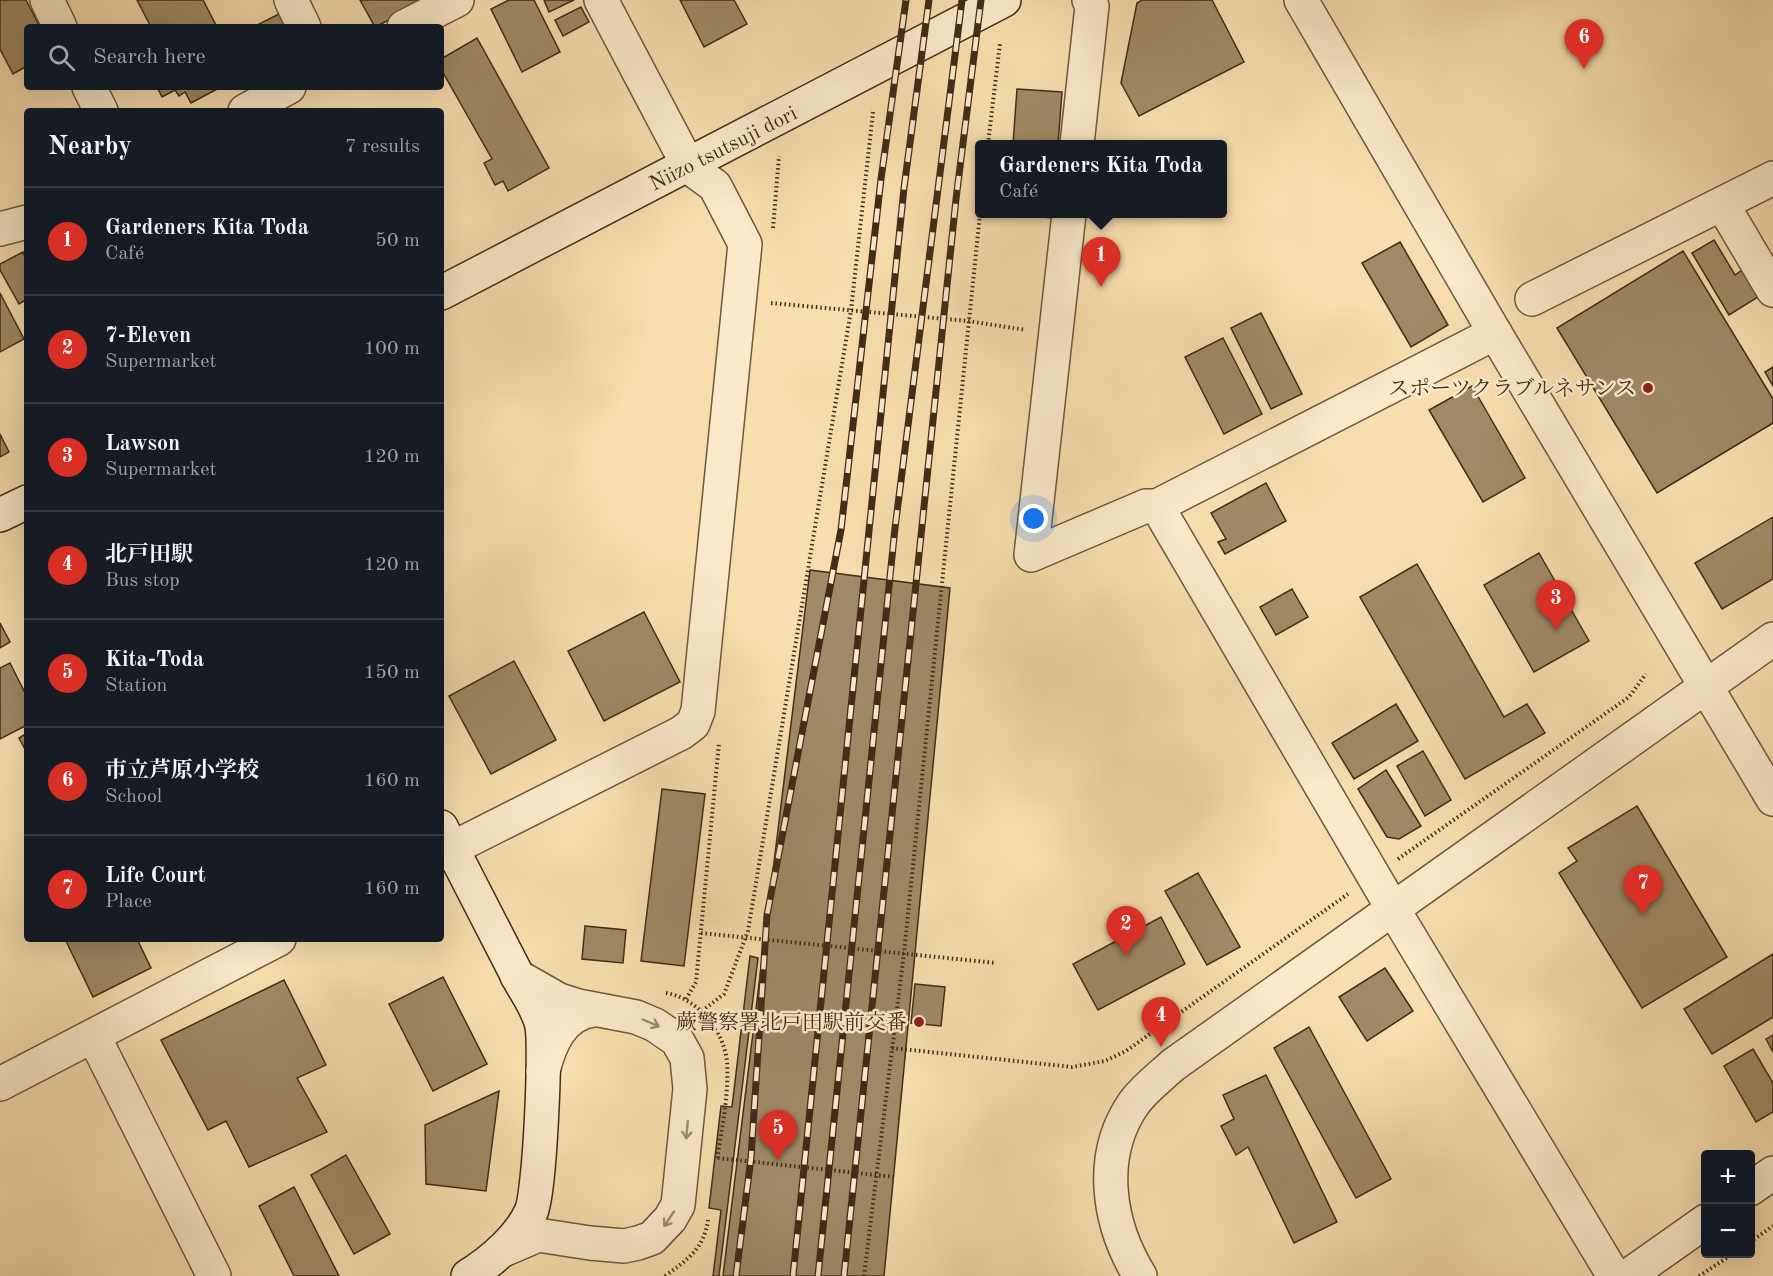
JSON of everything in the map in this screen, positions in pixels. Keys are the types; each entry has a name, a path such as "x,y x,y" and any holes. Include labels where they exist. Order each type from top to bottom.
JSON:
{"street":[{"path":"47,0 59,24"},
{"path":"291,0 303,24"},
{"path":"410,24 457,0"},
{"path":"468,1276 501,1251 518,1232 532,1210 536,1184 543,1071 542,1025 445,843 681,733 697,719 742,298 746,254 742,236 714,186 689,167 601,0"},
{"name":"Niizo tsutsuji dori","path":"444,291 689,167 1004,0"},
{"path":"1077,140 1092,6 1089,0"},
{"path":"1301,0 1495,333 1773,799"},
{"path":"90,90 100,108"},
{"path":"250,108 284,90"},
{"path":"1532,299 1773,178"},
{"path":"1722,204 1773,290"},
{"path":"1068,218 1031,555 1146,506 1157,506 1495,333"},
{"path":"0,229 24,223"},
{"path":"0,515 24,503"},
{"path":"1157,506 1393,909 1614,1276"},
{"path":"1140,1276 1117,1229 1109,1189 1113,1154 1120,1130 1134,1104 1173,1065 1773,639"},
{"path":"0,1084 273,942"},
{"path":"501,1251 538,1234 602,1244 638,1244 652,1238 678,1205 690,1089 687,1058 671,1033 636,1017 594,1010 559,999 517,976"},
{"path":"543,1071 552,1042 559,1030 577,1014 594,1010"},
{"path":"94,1037 214,1276"},
{"path":"1755,1186 1773,1173"},
{"path":"1628,1276 1701,1225"}],"path":[{"path":"988,140 1000,43"},
{"path":"702,1011 724,993 745,938 851,310 873,112"},
{"path":"864,1276 904,953 979,218"},
{"path":"742,298 768,303 968,321 1056,334"},
{"path":"892,1048 1072,1067 1105,1061 1126,1051 1629,697 1646,674"},
{"path":"686,999 696,982 719,740"},
{"path":"700,933 996,963"},
{"path":"718,1158 894,1177"},
{"path":"1755,1239 1773,1226"},
{"path":"1700,1276 1727,1258"}],"building":[{"path":"0,0 26,0 38,24 24,24 24,68 13,74 0,49"},
{"path":"137,0 203,0 215,24 149,24"},
{"path":"360,0 429,0 381,24 373,24"},
{"path":"509,0 534,0 560,52 522,72 491,9"},
{"path":"544,0 574,0 549,12"},
{"path":"680,0 734,0 747,24 704,47"},
{"path":"1142,0 1212,0 1244,62 1139,116 1121,83 1137,3"},
{"path":"581,7 589,22 563,36 555,20"},
{"path":"281,13 286,24 259,24"},
{"path":"477,38 549,168 508,191 503,181 495,185 484,163 492,159 444,74 444,57"},
{"path":"1017,89 1062,92 1058,140 1013,140"},
{"path":"158,90 175,90 162,97"},
{"path":"175,90 215,90 191,103 185,92 179,96"},
{"path":"1714,240 1735,275 1742,270 1758,297 1729,315 1692,253"},
{"path":"1400,242 1448,325 1411,347 1362,263"},
{"path":"1683,251 1773,399 1773,423 1657,493 1557,328"},
{"path":"23,252 24,254 24,301 19,304 0,270 0,264"},
{"path":"0,293 24,339 0,352"},
{"path":"1261,313 1302,394 1271,409 1231,328"},
{"path":"1223,338 1262,414 1224,434 1185,357"},
{"path":"1773,367 1773,386 1765,372"},
{"path":"1472,386 1525,478 1483,502 1429,410"},
{"path":"0,434 9,452 0,457"},
{"path":"1266,483 1286,521 1225,554 1218,542 1226,539 1211,513"},
{"path":"1773,517 1773,579 1722,609 1695,563"},
{"path":"1539,553 1589,641 1534,672 1484,585"},
{"path":"1417,564 1504,717 1527,704 1545,733 1465,779 1360,597"},
{"path":"810,570 950,588 884,1276 723,1276"},
{"path":"1292,589 1308,617 1276,635 1260,607"},
{"path":"644,612 680,682 604,721 568,651"},
{"path":"0,623 10,642 0,648"},
{"path":"514,661 556,740 491,774 449,696"},
{"path":"10,663 24,691 24,727 0,739 0,668"},
{"path":"1396,704 1418,741 1354,779 1332,743"},
{"path":"24,735 24,747 19,738"},
{"path":"1423,751 1451,800 1425,816 1397,766"},
{"path":"1386,770 1421,826 1399,839 1387,837 1358,789"},
{"path":"662,789 705,794 684,966 641,961"},
{"path":"1637,806 1727,957 1642,1008 1559,873 1577,861 1568,848"},
{"path":"1198,873 1240,947 1207,965 1165,891"},
{"path":"1161,917 1185,964 1098,1010 1073,964"},
{"path":"585,926 626,930 623,963 582,959"},
{"path":"66,942 138,942 151,968 93,997"},
{"path":"1773,954 1773,1017 1712,1054 1684,1009"},
{"path":"750,956 758,958 719,1276 713,1276 721,1210 709,1208 721,1106 732,1107"},
{"path":"1385,968 1413,1011 1367,1041 1339,997"},
{"path":"443,977 487,1064 433,1091 389,1004"},
{"path":"284,980 326,1065 297,1078 327,1132 249,1167 226,1121 208,1130 161,1040"},
{"path":"915,984 945,987 941,1026 911,1023"},
{"path":"1309,1027 1391,1179 1356,1198 1274,1048"},
{"path":"1773,1035 1773,1052 1766,1039"},
{"path":"1753,1049 1773,1083 1773,1112 1756,1122 1724,1066"},
{"path":"1266,1075 1337,1222 1294,1243 1248,1147 1236,1155 1221,1126 1234,1119 1223,1095"},
{"path":"499,1091 486,1191 426,1184 425,1125"},
{"path":"346,1155 390,1234 354,1254 311,1175"},
{"path":"294,1187 339,1276 294,1276 259,1206"}],"railway":[{"path":"736,1276 751,1158 767,915 841,530 881,179 906,0"},
{"path":"793,1276 904,188 929,0"},
{"path":"818,1276 895,528 962,0"},
{"path":"844,1276 956,199 981,0"}],"place":[{"name":"市立芦原小学校","path":"1584,69"},
{"name":"Gardeners Kita Toda","path":"1101,287"},
{"name":"スポーツクラブルネサンス","path":"1648,388"},
{"name":"Lawson","path":"1556,630"},
{"name":"Life Court","path":"1643,915"},
{"name":"7-Eleven","path":"1126,956"},
{"name":"蕨警察署北戸田駅前交番","path":"919,1022"},
{"name":"北戸田駅","path":"1161,1047"},
{"name":"Kita-Toda","path":"778,1160"}]}
